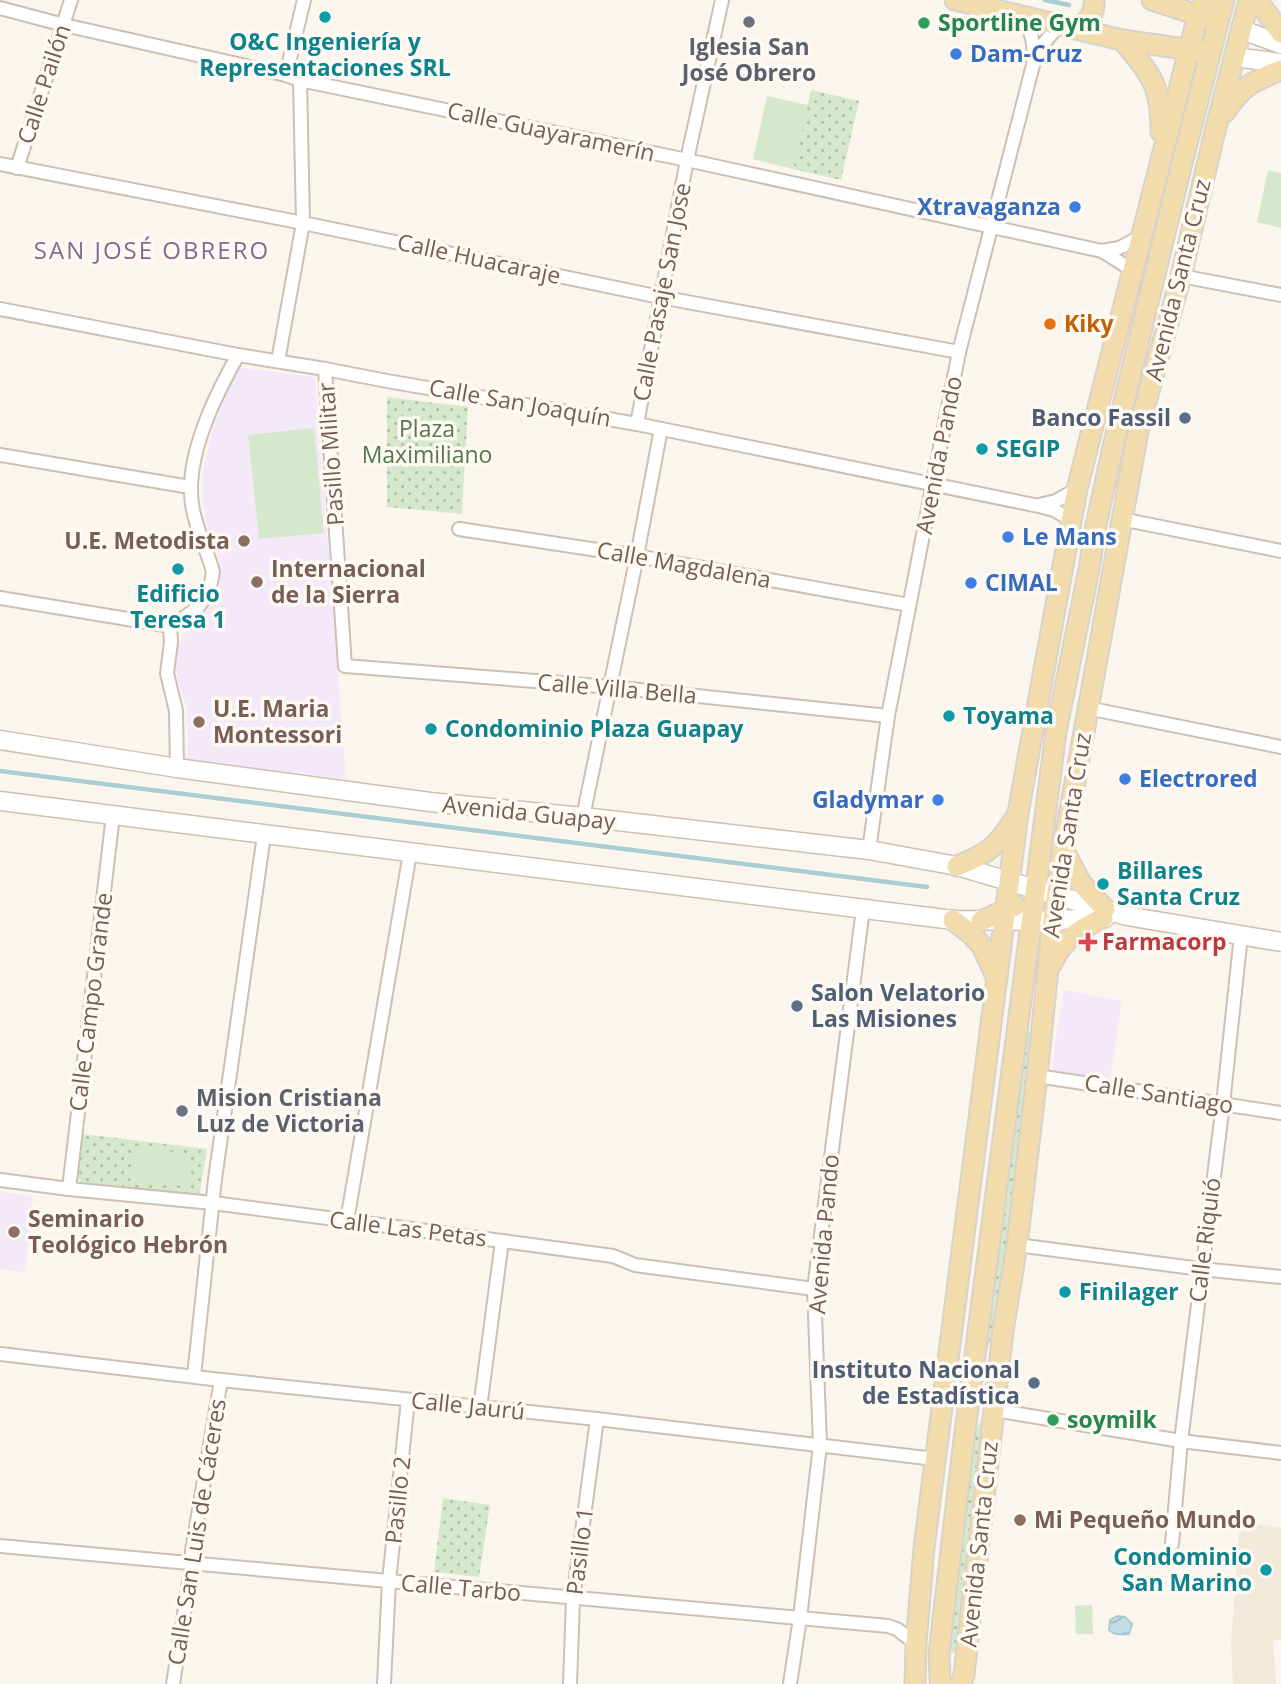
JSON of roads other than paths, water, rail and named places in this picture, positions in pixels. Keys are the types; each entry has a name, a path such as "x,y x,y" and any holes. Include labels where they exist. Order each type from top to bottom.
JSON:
{"main road":[{"path":"955,0 1122,40 1281,64"},
{"path":"1067,26 1089,19 1094,9 1094,0"},
{"path":"1152,0 1200,5 1218,23 1281,44"},
{"name":"Avenida Santa Cruz","path":"961,1684 1003,1331 1017,1245 1048,970 1048,913 1033,888 1040,856 1056,732 1113,447 1224,0"},
{"name":"Avenida Santa Cruz","path":"942,1684 939,1653 990,1249 1048,913 1063,849 1138,431 1181,276 1249,0"},
{"path":"1260,0 1260,4 1281,33"},
{"name":"Avenida Santa Cruz","path":"915,1683 924,1548 1018,813 1077,489 1200,5"},
{"path":"1122,40 1147,71 1157,89 1161,106 1161,159"},
{"path":"1214,135 1223,115 1247,85 1281,70"},
{"path":"1190,132 1199,203"},
{"path":"1089,569 1138,431"},
{"name":"Avenida Guapay","path":"0,740 177,768 430,802 869,850 957,866 1033,888 1048,913"},
{"path":"0,801 953,920 981,921 1005,916 1048,913 1104,914 1281,942"},
{"path":"957,866 981,857 994,848 1018,813"},
{"path":"1045,820 1081,883 1104,914"},
{"path":"1005,916 1033,888"},
{"path":"1002,947 1048,913 1104,914"},
{"path":"1048,970 1058,950 1069,937 1104,914"},
{"path":"953,920 982,946 998,980"},
{"path":"964,1439 1003,1331"}],"street":[{"name":"Calle Pailón","path":"17,168 71,0"},
{"path":"286,75 304,0"},
{"name":"Calle Pasaje San Jose","path":"637,424 687,160 722,0"},
{"name":"Calle Guayaramerín","path":"0,8 300,80 687,160 1102,251 1132,270"},
{"name":"Avenida Pando","path":"869,850 888,716 959,352 1033,65 1033,39 1023,16"},
{"name":"Avenida Pando","path":"1033,65 1044,43 1067,26"},
{"path":"278,361 303,223 300,80"},
{"name":"Calle Huacaraje","path":"0,164 660,297 959,352"},
{"path":"1102,251 1119,248 1140,237"},
{"path":"1181,276 1281,295"},
{"name":"Calle San Joaquín","path":"0,309 237,355 637,424 1039,506 1054,510 1072,520"},
{"path":"0,598 170,626 198,607 206,596 213,572 192,507 190,487 197,451 211,406 237,355"},
{"name":"Pasillo Militar","path":"325,369 345,666"},
{"path":"583,817 661,429"},
{"path":"0,455 190,487"},
{"path":"1039,506 1056,501 1077,489"},
{"path":"1121,519 1281,551"},
{"name":"Calle Magdalena","path":"459,529 637,556 909,605"},
{"path":"170,626 167,673 176,711 177,768"},
{"name":"Calle Villa Bella","path":"345,666 611,687 888,716"},
{"path":"1087,708 1281,747"},
{"name":"Calle Campo Grande","path":"69,1189 113,815"},
{"name":"Calle San Luis de Cáceres","path":"194,1376 213,1203 264,835"},
{"path":"347,1221 410,853"},
{"name":"Avenida Pando","path":"790,1684 820,1445 814,1289 863,909"},
{"name":"Calle Riquió","path":"1172,1544 1181,1441 1241,935"},
{"name":"Calle Santiago","path":"1037,1076 1281,1113"},
{"name":"Calle Las Petas","path":"0,1181 213,1203 502,1241 613,1256 635,1265 814,1289"},
{"path":"480,1408 502,1241"},
{"path":"1017,1245 1281,1277"},
{"name":"Calle Jaurú","path":"0,1354 935,1459"},
{"name":"Calle San Luis de Cáceres","path":"173,1684 221,1380"},
{"name":"Pasillo 2","path":"384,1684 389,1581 408,1400"},
{"path":"994,1410 1181,1441 1281,1453"},
{"name":"Pasillo 1","path":"570,1684 573,1599 597,1419"},
{"name":"Calle Tarbo","path":"0,1546 888,1626 897,1629 916,1644"}],"water":[{"path":"1118,1616 1125,1617 1132,1624 1129,1634 1116,1634 1109,1630 1110,1620"}],"waterway":[{"path":"1045,0 1069,5"},
{"path":"0,771 927,887"}],"place":[{"name":"O&C Ingeniería y Representaciones SRL","path":"325,17"},
{"name":"Iglesia San José Obrero","path":"749,22"},
{"name":"Sportline Gym","path":"924,23"},
{"name":"Dam-Cruz","path":"956,54"},
{"name":"Xtravaganza","path":"1075,207"},
{"name":"Kiky","path":"1050,324"},
{"name":"Banco Fassil","path":"1185,418"},
{"name":"SEGIP","path":"982,449"},
{"name":"Le Mans","path":"1008,537"},
{"name":"U.E. Metodista","path":"244,541"},
{"name":"Edificio Teresa 1","path":"178,569"},
{"name":"Internacional de la Sierra","path":"257,582"},
{"name":"CIMAL","path":"971,583"},
{"name":"Toyama","path":"949,716"},
{"name":"U.E. Maria Montessori","path":"199,722"},
{"name":"Condominio Plaza Guapay","path":"431,729"},
{"name":"Electrored","path":"1125,779"},
{"name":"Gladymar","path":"938,800"},
{"name":"Billares Santa Cruz","path":"1103,884"},
{"name":"Farmacorp","path":"1088,942"},
{"name":"Salon Velatorio Las Misiones","path":"797,1006"},
{"name":"Mision Cristiana Luz de Victoria","path":"182,1111"},
{"name":"Seminario Teológico Hebrón","path":"14,1232"},
{"name":"Finilager","path":"1065,1292"},
{"name":"Instituto Nacional de Estadística","path":"1034,1383"},
{"name":"soymilk","path":"1053,1420"},
{"name":"Mi Pequeño Mundo","path":"1020,1520"},
{"name":"Condominio San Marino","path":"1266,1570"}],"district":[{"name":"SAN JOSÉ OBRERO","path":"152,251"}],"park label":[{"name":"Plaza Maximiliano","path":"427,442"}]}
